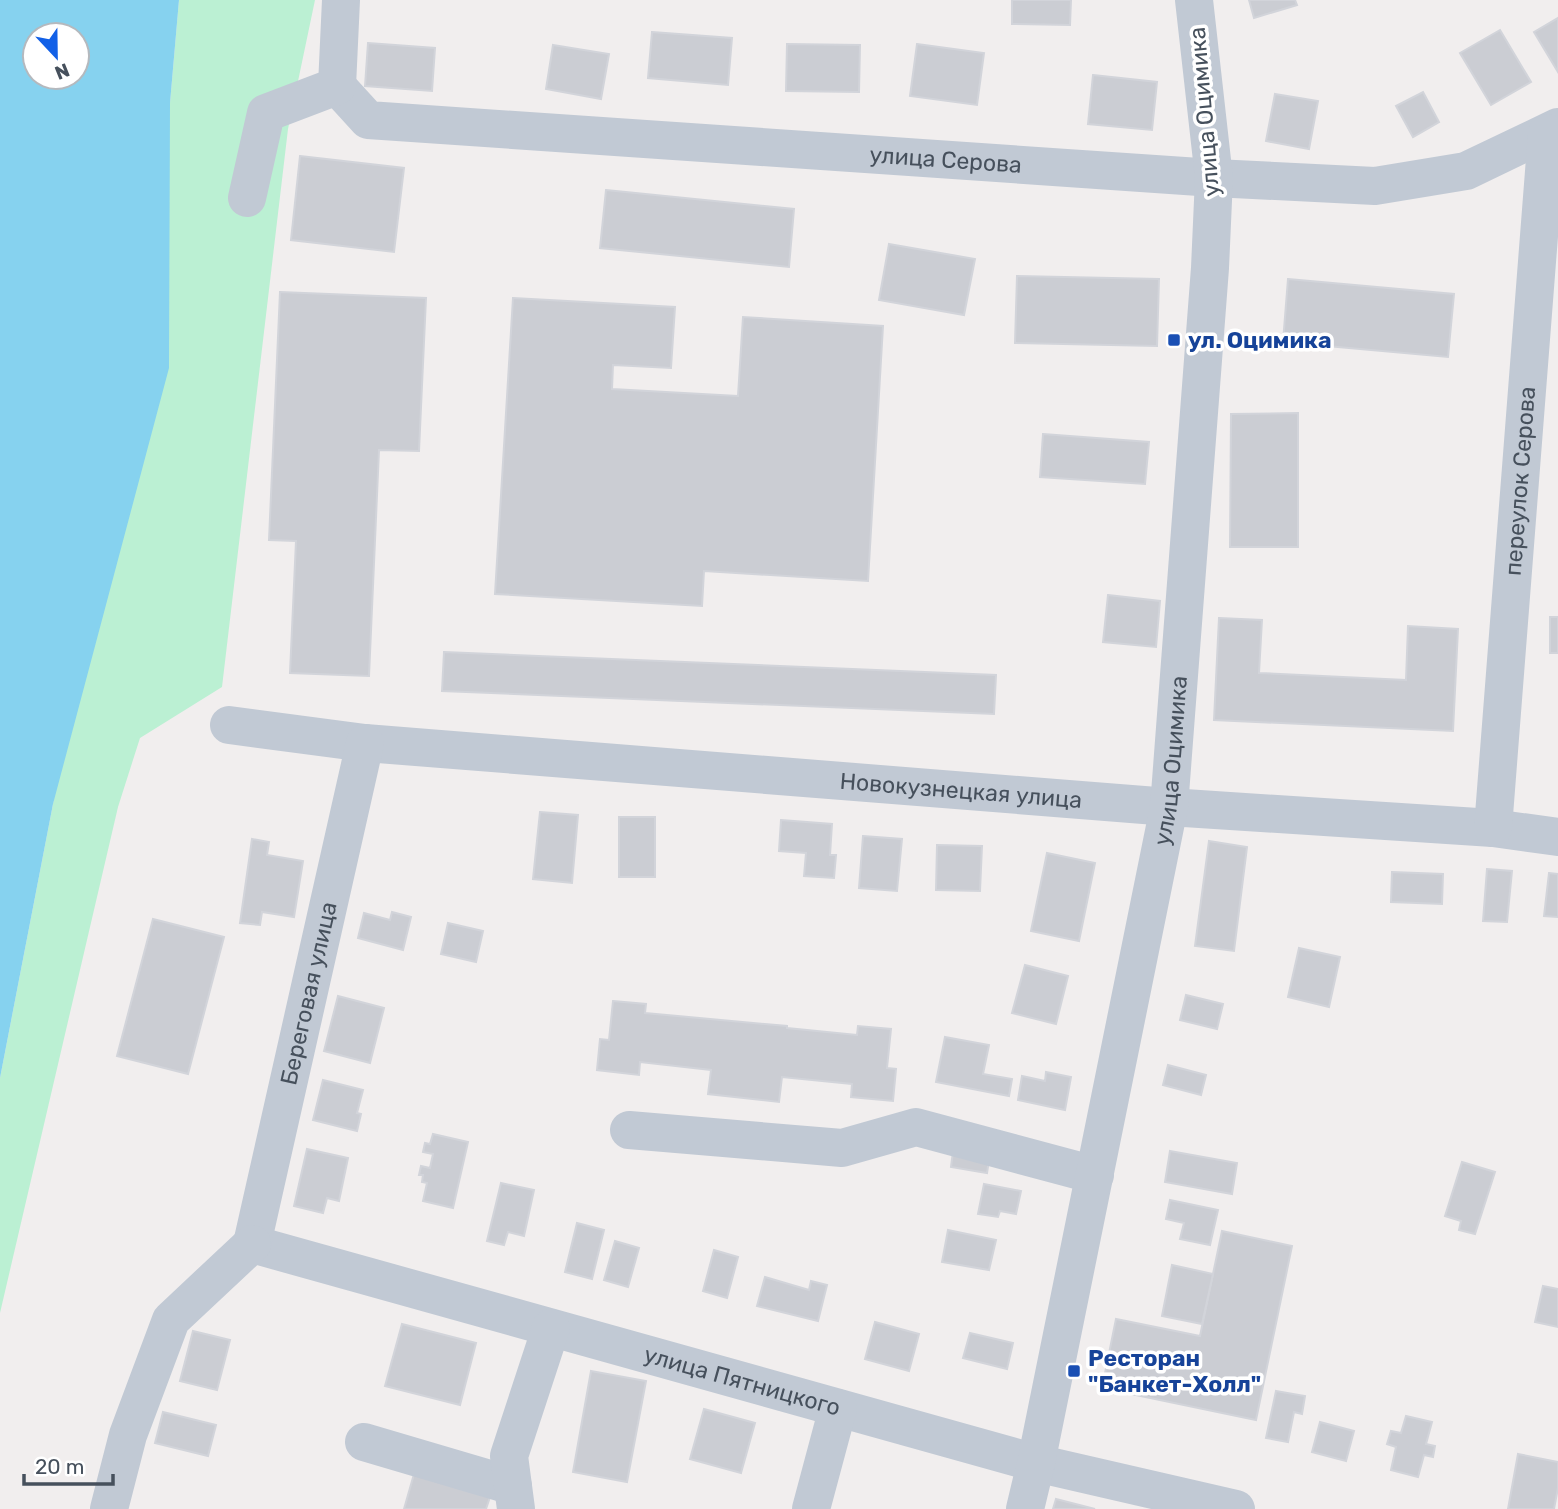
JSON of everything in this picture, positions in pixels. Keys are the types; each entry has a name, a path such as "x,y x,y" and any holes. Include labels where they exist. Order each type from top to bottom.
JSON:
{"street":[{"path":"247,198 266,113 337,86 341,0"},
{"name":"улица Оцимика","path":"1025,1509 1169,807 1210,268 1214,178 1194,0"},
{"name":"улица Серова","path":"337,86 368,120 1214,178 1375,186 1465,171 1553,130"},
{"name":"переулок Серова","path":"1493,828 1553,130"},
{"name":"Новокузнецкая улица","path":"229,725 365,743 1169,807 1493,828 1558,837"},
{"name":"Береговая улица","path":"252,1244 365,743"},
{"path":"629,1130 842,1148 916,1127 1095,1175"},
{"path":"109,1509 128,1435 171,1320 252,1244"},
{"name":"улица Пятницкого","path":"252,1244 1036,1463 1236,1509"},
{"path":"364,1442 514,1497 509,1456 551,1328"},
{"path":"811,1509 838,1408"}],"green space":[{"path":"179,0 315,0 288,129 222,687 140,738 118,807 0,1313 0,1078 53,804 170,103"}],"water":[{"path":"0,0 179,0 170,103 169,368 53,804 0,1078"}],"building":[{"path":"1012,0 1071,0 1070,25 1012,24"},
{"path":"1249,0 1295,0 1297,5 1254,18"},
{"path":"1558,18 1558,72 1534,32"},
{"path":"1500,30 1531,82 1491,105 1460,53"},
{"path":"652,32 732,38 728,85 648,78"},
{"path":"368,43 435,48 432,91 365,86"},
{"path":"787,44 860,45 859,92 786,91"},
{"path":"917,44 984,53 977,105 910,96"},
{"path":"553,45 609,54 601,99 546,89"},
{"path":"1093,75 1157,82 1152,130 1088,124"},
{"path":"1423,92 1439,122 1413,137 1396,106"},
{"path":"1275,94 1318,101 1309,149 1266,141"},
{"path":"300,156 404,168 394,252 291,240"},
{"path":"606,190 794,209 789,267 600,248"},
{"path":"889,244 975,259 964,315 879,300"},
{"path":"1017,276 1159,279 1157,346 1015,343"},
{"path":"1288,279 1454,294 1448,357 1283,342"},
{"path":"280,292 426,298 419,451 379,450 369,676 290,673 296,541 269,540"},
{"path":"513,298 675,307 671,368 613,365 612,389 738,396 743,317 883,326 868,581 704,571 702,606 495,594"},
{"path":"1298,413 1298,547 1230,547 1231,414"},
{"path":"1043,434 1149,442 1145,484 1040,477"},
{"path":"1108,595 1160,601 1156,647 1103,642"},
{"path":"1550,617 1558,617 1558,653 1550,653"},
{"path":"1219,618 1262,620 1259,673 1406,680 1408,626 1458,629 1453,731 1214,720"},
{"path":"444,652 996,675 994,714 442,691"},
{"path":"540,812 578,815 572,883 533,879"},
{"path":"619,817 655,817 655,877 619,877"},
{"path":"781,820 832,824 830,855 836,855 834,878 804,876 806,853 779,851"},
{"path":"863,836 902,839 897,891 859,888"},
{"path":"252,839 269,842 267,855 303,861 294,917 262,912 260,925 240,923"},
{"path":"1209,841 1247,847 1234,951 1195,946"},
{"path":"937,845 982,846 980,891 936,890"},
{"path":"1047,853 1095,863 1079,941 1031,931"},
{"path":"1487,869 1512,871 1507,922 1483,921"},
{"path":"1392,872 1443,874 1442,904 1391,902"},
{"path":"1549,873 1558,874 1558,917 1544,916"},
{"path":"392,912 411,917 403,950 358,938 364,913 390,920"},
{"path":"153,919 224,937 188,1074 117,1056"},
{"path":"448,923 483,931 476,962 441,954"},
{"path":"1299,948 1340,957 1329,1007 1288,997"},
{"path":"1025,965 1068,976 1056,1024 1012,1013"},
{"path":"1186,995 1223,1004 1217,1029 1180,1020"},
{"path":"338,996 384,1008 370,1063 324,1051"},
{"path":"613,1001 646,1004 645,1013 787,1028 857,1035 858,1026 891,1029 887,1068 896,1069 893,1101 851,1097 852,1084 782,1077 779,1102 708,1094 711,1070 640,1062 639,1075 597,1070 600,1039 609,1040"},
{"path":"945,1037 989,1045 983,1074 1012,1079 1009,1096 936,1082"},
{"path":"1168,1065 1206,1075 1201,1095 1163,1085"},
{"path":"1046,1072 1071,1077 1065,1110 1018,1100 1022,1076 1045,1081"},
{"path":"323,1080 363,1090 357,1113 361,1114 357,1131 313,1120"},
{"path":"433,1134 468,1142 453,1208 423,1201 427,1183 422,1182 423,1175 419,1175 421,1166 430,1168 433,1154 423,1152 425,1143 430,1144"},
{"path":"955,1136 992,1141 987,1173 951,1167"},
{"path":"307,1149 348,1158 339,1201 327,1198 323,1213 294,1206"},
{"path":"1170,1151 1237,1163 1232,1194 1165,1182"},
{"path":"1462,1162 1495,1172 1475,1234 1459,1230 1461,1221 1445,1216"},
{"path":"501,1183 534,1190 524,1236 508,1232 504,1245 487,1241"},
{"path":"984,1184 1021,1191 1016,1214 1000,1211 998,1217 978,1214"},
{"path":"1170,1200 1218,1210 1210,1245 1180,1239 1184,1223 1166,1219"},
{"path":"577,1223 604,1230 592,1279 565,1272"},
{"path":"948,1230 996,1240 989,1270 942,1262"},
{"path":"1222,1231 1292,1246 1256,1420 1102,1388 1116,1319 1200,1336"},
{"path":"615,1241 639,1248 628,1287 604,1280"},
{"path":"714,1250 738,1257 727,1298 703,1291"},
{"path":"1172,1265 1213,1274 1202,1324 1162,1316"},
{"path":"765,1277 809,1290 811,1281 827,1285 818,1321 757,1306"},
{"path":"1543,1286 1558,1289 1558,1327 1535,1322"},
{"path":"875,1322 919,1334 909,1371 865,1359"},
{"path":"402,1324 476,1343 460,1405 385,1386"},
{"path":"193,1331 230,1340 217,1390 180,1381"},
{"path":"970,1333 1013,1343 1007,1369 963,1358"},
{"path":"591,1371 646,1381 627,1482 573,1472"},
{"path":"1276,1391 1305,1396 1302,1414 1294,1412 1288,1442 1266,1438"},
{"path":"704,1409 755,1423 741,1473 690,1459"},
{"path":"163,1412 216,1425 208,1456 155,1443"},
{"path":"1406,1416 1432,1422 1426,1444 1435,1446 1433,1457 1424,1455 1418,1477 1391,1470 1396,1447 1387,1444 1391,1431 1401,1433"},
{"path":"1320,1422 1354,1431 1346,1461 1312,1452"},
{"path":"1518,1454 1558,1462 1558,1488 1554,1509 1508,1509"},
{"path":"414,1474 490,1497 486,1509 404,1509"},
{"path":"1056,1499 1095,1509 1053,1509"}],"place":[{"name":"ул. Оцимика","path":"1174,340"},
{"name":"Ресторан \"Банкет-Холл\"","path":"1074,1371"}]}
